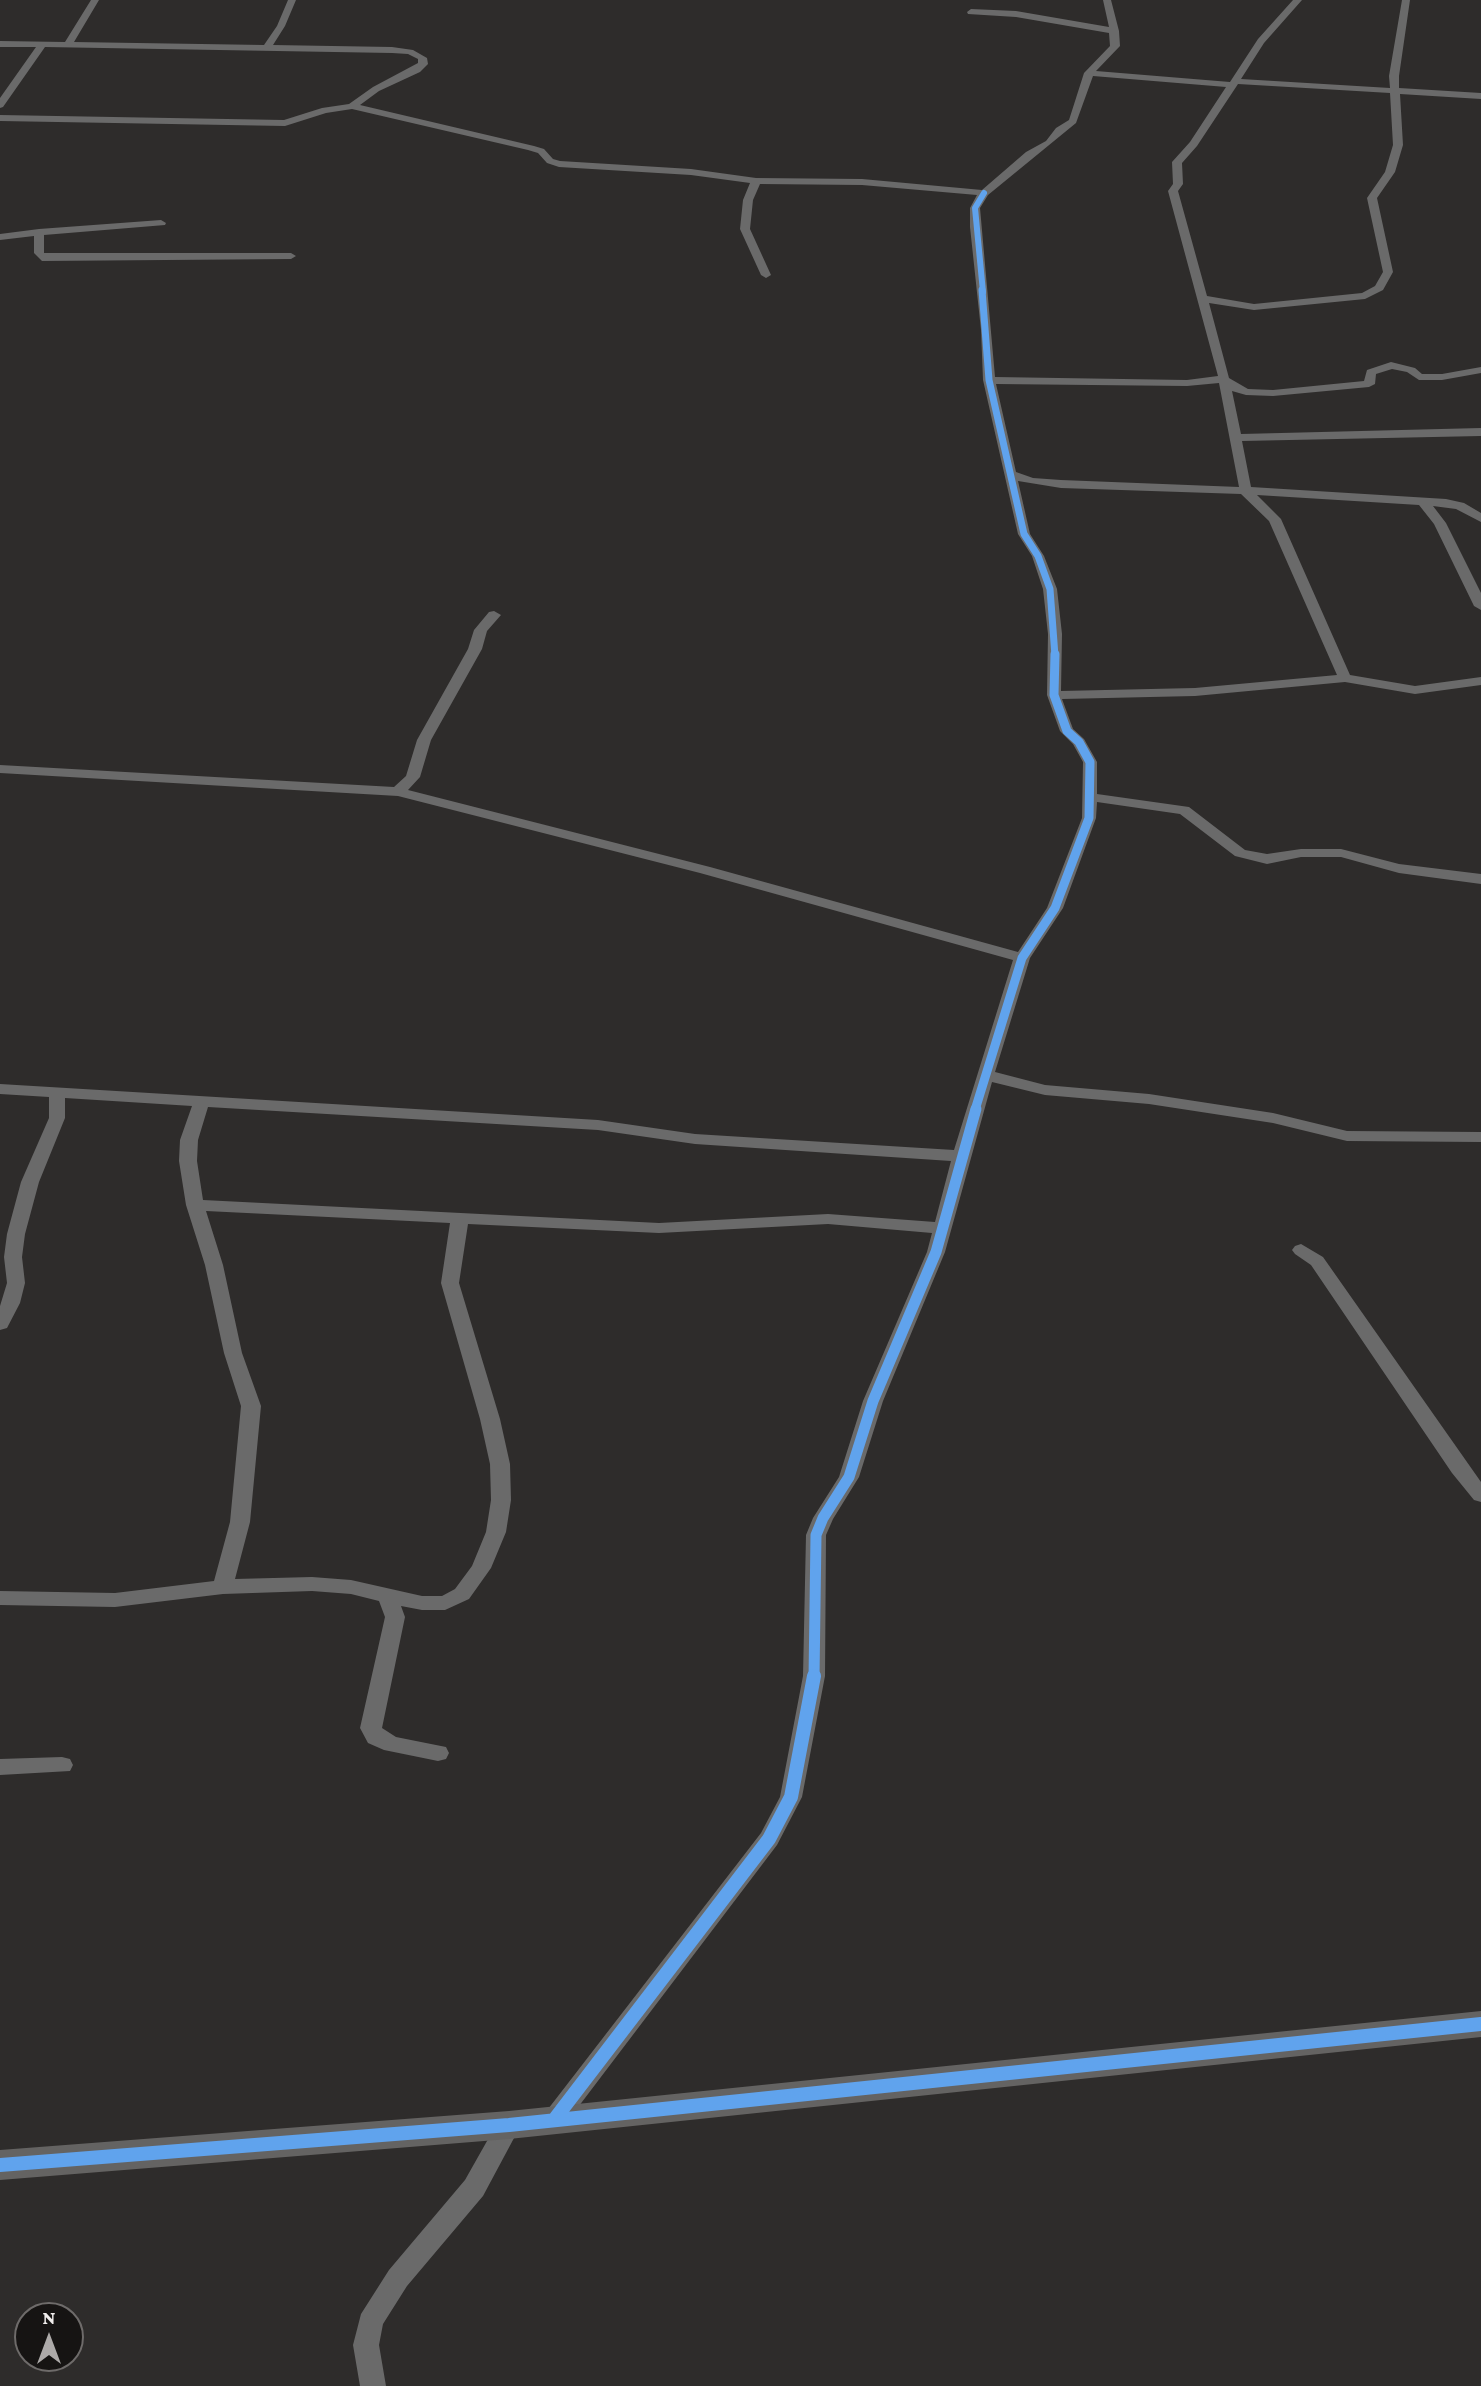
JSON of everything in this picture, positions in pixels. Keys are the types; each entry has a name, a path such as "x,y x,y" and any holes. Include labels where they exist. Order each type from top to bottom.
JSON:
{"street":[{"path":"68,44 96,0"},
{"path":"267,47 281,26 292,0"},
{"path":"554,2120 769,1839 791,1797 814,1676 816,1535 822,1518 849,1477 873,1401 936,1252 961,1156 1022,958 1055,908 1088,817 1090,762 1079,742 1067,730 1054,695 1055,634 1050,589 1038,556 1024,534 989,380 975,208 984,193 1073,121 1089,73 1115,46 1115,31 1107,0"},
{"path":"1298,0 1261,41 1194,144 1177,162 1178,184 1173,191 1224,379 1246,492 1275,519 1345,678"},
{"path":"1203,299 1254,307 1365,296 1379,288 1388,272 1372,198 1390,172 1398,145 1395,129 1398,111 1393,90 1406,0"},
{"path":"971,12 1016,14 1115,31"},
{"path":"0,44 392,50 410,52 422,58 423,64 417,70 376,89 352,106"},
{"path":"0,105 42,45"},
{"path":"1089,73 1481,96"},
{"path":"0,118 285,123 325,110 352,106 531,148 541,151 556,164 698,172 756,181 877,182 984,193"},
{"path":"756,181 748,200 745,229 766,275"},
{"path":"0,237 120,224 161,223"},
{"path":"39,232 40,257 48,258 291,256"},
{"path":"989,380 1187,383 1224,379 1233,387 1246,392 1281,392 1369,384 1371,372 1391,365 1411,370 1419,377 1442,377 1481,370"},
{"path":"1236,438 1481,432"},
{"path":"1012,480 1481,503"},
{"path":"1429,502 1460,506 1481,518"},
{"path":"1429,502 1481,606"},
{"path":"398,792 413,777 424,740 475,649 481,630 494,615"},
{"path":"1054,695 1195,692 1345,678 1415,690 1481,681"},
{"path":"0,769 398,792 705,870 1022,958"},
{"path":"1089,797 1184,810 1240,853 1267,859 1301,853 1341,853 1399,869 1481,879"},
{"path":"986,1075 1045,1090 1149,1099 1273,1118 1347,1136 1481,1137"},
{"path":"0,1090 598,1125 695,1139 961,1156"},
{"path":"0,1324 11,1303 16,1283 13,1257 16,1234 37,1163 57,1118 57,1094"},
{"path":"201,1103 187,1152 195,1205 214,1265 233,1353 251,1406 240,1522 223,1587"},
{"path":"195,1205 659,1228 828,1219 942,1228"},
{"path":"0,1598 115,1600 223,1587 335,1585 422,1603 445,1603 462,1594 481,1568 496,1532 500,1500 500,1464 490,1419 450,1283 460,1217"},
{"path":"1301,1250 1317,1261 1459,1468 1481,1495"},
{"path":"388,1596 395,1617 371,1728 376,1737 392,1744 438,1753"},
{"path":"395,1617 422,1603"},
{"path":"0,1768 62,1765"},
{"path":"0,2165 509,2125 1481,2024"},
{"path":"373,2386 366,2345 370,2322 398,2278 474,2188 509,2125"}],"cycle path":[{"path":"554,2120 769,1839 791,1797 814,1676 816,1535 823,1518 849,1477 873,1401 936,1252 961,1156 1022,958 1055,908 1089,818 1090,762 1079,742 1067,731 1054,695 1055,634 1050,589 1038,556 1024,534 989,380 987,330 975,227 975,208 984,193"},
{"path":"0,2165 509,2125 1481,2024"}]}
